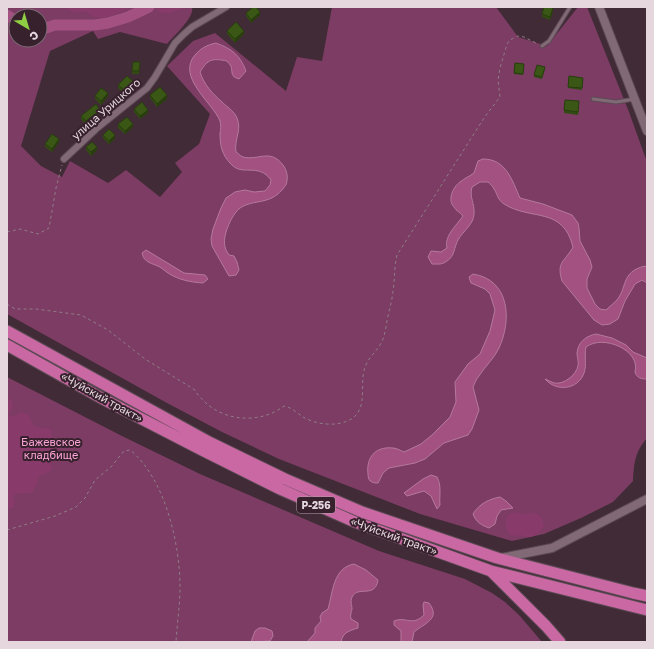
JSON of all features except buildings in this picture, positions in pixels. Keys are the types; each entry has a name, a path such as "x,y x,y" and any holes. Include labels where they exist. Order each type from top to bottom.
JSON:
{"highway":[{"name":"«Чуйский тракт»","path":"7,331 209,442 285,479 362,512 497,558 647,596"},
{"name":"«Чуйский тракт»","path":"7,345 110,403 280,489 355,522 491,571 647,610"},
{"path":"491,571 560,642"}],"street":[{"name":"улица Урицкого","path":"64,159 96,129 147,88 155,77 174,43 192,27 226,7"},
{"path":"599,7 647,131"},
{"path":"497,558 552,548 647,499"}],"lane":[{"path":"542,46 550,41 570,7"},
{"path":"593,98 616,102 635,99"}],"path":[{"path":"7,304 15,309 81,315 108,330 145,359 195,390 197,395 211,407 226,415 238,418 251,418 269,414 284,406 288,407 304,418 320,424 342,423 353,418 360,410 362,403 365,368 371,356 378,349 383,340 393,291 394,268 397,255 484,118 500,97 498,80 507,44 510,40 518,36 524,37 542,46"},
{"path":"7,232 20,229 38,234 49,228 56,188 64,159"},
{"path":"7,530 55,516 76,507 85,498 95,480 111,467 124,450 130,450 144,464 151,475 162,497 171,526 178,557 180,580 176,642"}],"green space":[{"path":"7,7 192,7 192,11 187,21 167,44 120,32 98,39 93,31 50,51 21,146 41,166 62,177 70,161 108,183 126,170 160,197 182,172 175,163 199,144 210,114 167,66 193,41 215,33 286,91 297,57 322,61 332,7 496,7 518,37 547,46 578,7 587,7 629,112 647,162 647,438 640,448 636,458 633,481 613,502 544,534 512,541 420,514 279,459 222,432 7,314"},
{"name":"Бажевское кладбище","path":"7,377 200,474 379,551 465,579 492,593 505,602 520,616 542,642 7,642"}],"shaded area":[{"path":"67,7 132,7 114,15 96,17 90,15 86,11 73,12"},
{"path":"154,7 185,7 173,12 164,13 160,12"},
{"path":"216,43 235,53 246,71 239,79 233,76 231,66 227,61 211,60 205,64 200,72 209,89 236,115 239,129 236,152 242,157 248,158 264,156 273,157 283,165 287,176 286,185 277,195 267,200 245,205 240,208 235,213 228,225 224,241 225,246 229,255 234,256 239,270 236,275 229,276 212,246 211,239 221,208 226,198 235,192 245,190 254,192 265,191 270,185 271,180 266,175 256,170 235,168 228,161 221,146 220,121 193,81 190,72 190,63 200,50"},
{"path":"483,159 491,160 503,167 511,178 520,198 543,204 572,215 578,223 580,241 592,267 587,279 587,288 595,304 600,309 606,310 616,301 620,296 628,276 632,272 645,266 647,268 647,283 642,280 635,284 625,301 618,319 610,324 602,325 594,320 562,281 560,274 561,265 573,247 568,234 562,225 545,216 514,209 504,204 488,182 480,182 472,187 471,194 474,218 458,240 452,257 443,263 432,264 428,257 431,251 441,252 447,248 447,239 449,235 463,216 452,204 451,197 453,190 460,182 474,173 478,161"},
{"path":"146,250 184,273 205,275 208,279 203,283 180,279 160,267 146,261 142,253"},
{"path":"473,274 485,278 494,284 501,293 505,303 506,325 495,356 477,378 473,387 479,410 472,429 468,435 444,443 425,459 415,463 389,468 383,473 378,483 370,481 368,478 368,468 370,458 373,454 381,449 387,448 393,448 404,452 421,444 450,417 456,402 455,382 468,364 480,354 490,331 495,310 490,294 485,289 471,283 469,277"},
{"path":"596,334 612,338 626,345 633,352 647,358 647,379 637,376 635,372 635,364 627,351 611,343 602,342 593,343 586,347 585,370 581,379 577,383 572,386 561,387 555,386 545,379 558,383 569,379 575,373 578,366 577,353 579,346 586,338"},
{"path":"7,397 12,401 13,408 8,415 15,416 21,412 29,415 33,425 39,428 51,429 52,437 52,444 46,458 51,462 52,470 37,478 38,482 32,493 18,493 13,496 15,502 13,508 7,508"},
{"path":"431,475 437,477 439,484 440,505 437,509 431,496 424,491 407,496 404,493"},
{"path":"500,497 513,508 501,510 497,516 495,524 489,528 479,523 473,514 475,510 485,502"},
{"path":"516,512 522,514 536,513 542,518 544,527 537,534 531,537 510,535 506,527 506,520 508,515"},
{"path":"354,564 366,570 378,580 374,589 370,591 358,592 352,597 351,619 358,623 358,628 345,634 341,642 307,642 315,633 315,628 321,621 320,617 322,613 328,609 333,588 338,576 347,566"},
{"path":"424,602 429,603 432,608 432,617 427,623 414,632 412,642 401,642 401,631 394,625 394,621 412,621 420,618 424,615"},
{"path":"259,628 265,628 272,631 273,636 270,641 251,642 255,631"}],"waterway":[{"path":"48,27 55,25 95,25 108,23 128,17 149,7"}]}
